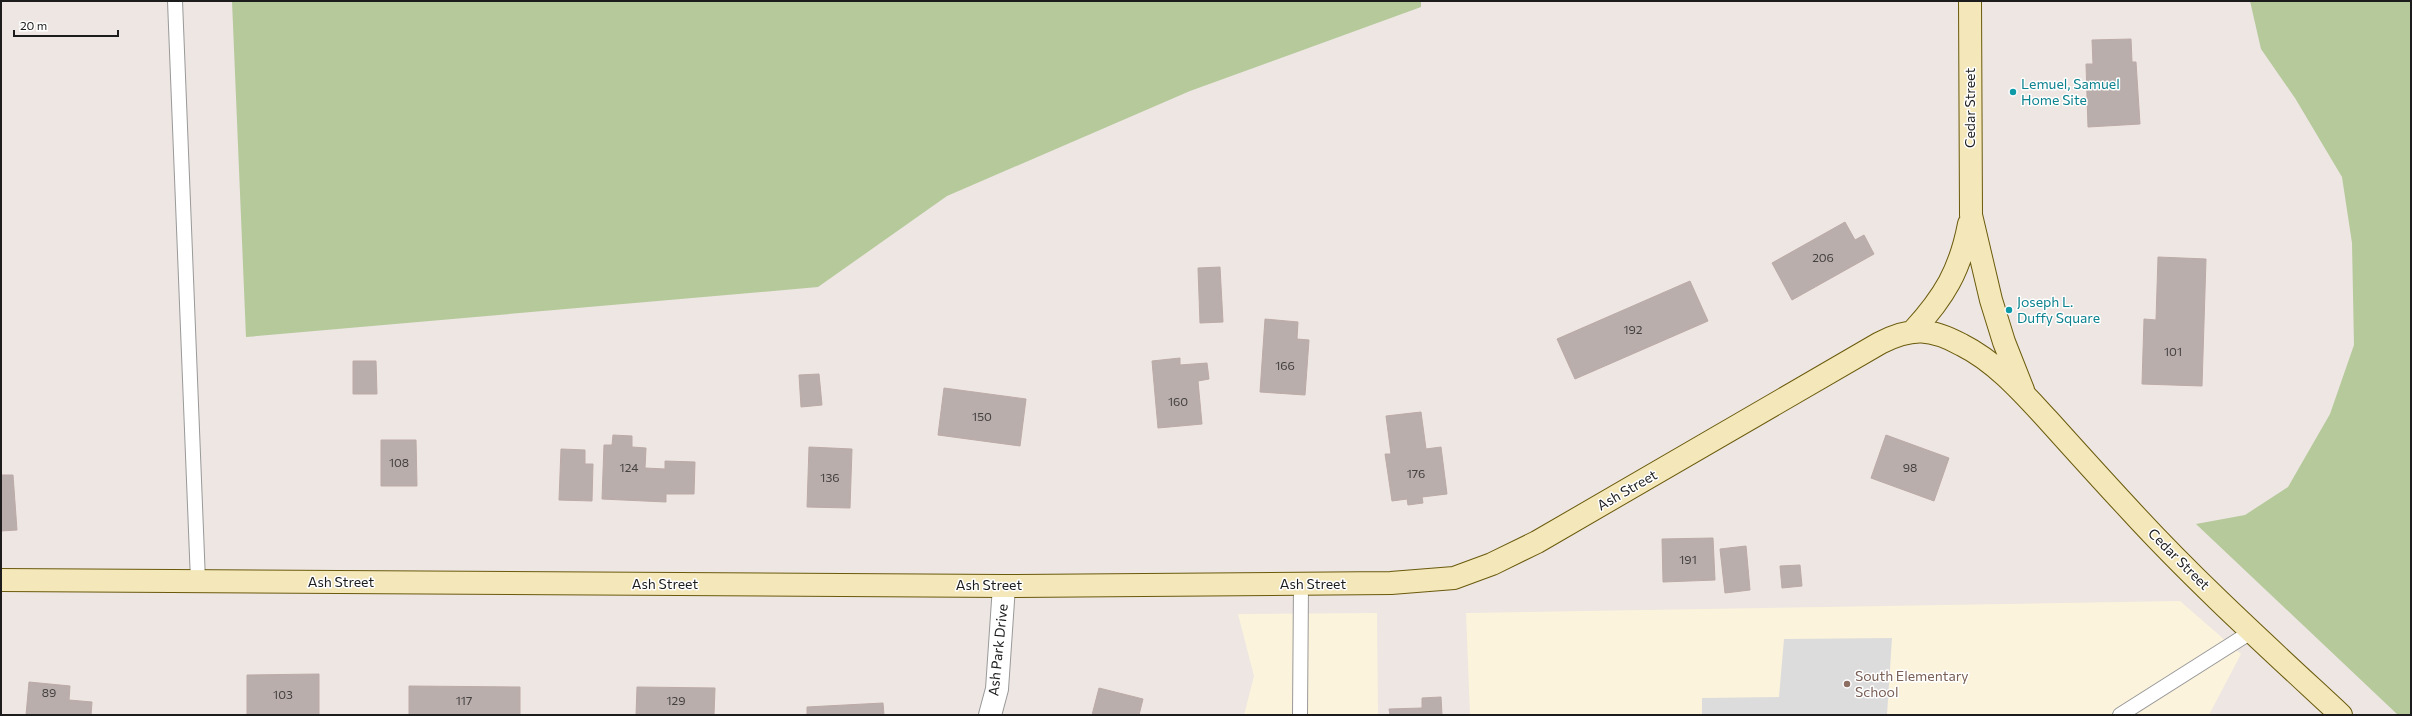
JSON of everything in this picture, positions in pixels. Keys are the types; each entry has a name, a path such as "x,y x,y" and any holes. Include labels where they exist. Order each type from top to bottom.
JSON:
{"street":[{"name":"Cedar Street","path":"1912,331 1943,296 1957,270 1964,253 1971,215 1970,1"},
{"name":"Cedar Street","path":"1971,215 1997,321 2026,396"},
{"name":"Ash Street","path":"1,580 1004,586 1391,583 1454,578 1492,564 1551,534 1880,343 1898,334 1912,331"},
{"name":"Cedar Street","path":"1912,331 1941,335 1964,345 2006,377 2026,396 2131,511 2251,632 2341,715"},
{"name":"Ash Park Drive","path":"990,715 997,689 1004,586"}],"lane":[{"path":"175,1 198,581"},
{"path":"1300,715 1301,584"},
{"path":"2120,715 2251,632"}],"shaded area":[{"name":"South Elementary School","path":"2180,601 2241,654 2209,715 1470,715 1466,613"},
{"path":"1377,613 1378,715 1244,715 1254,676 1238,614"},
{"path":"1892,638 1887,715 1702,715 1702,698 1779,697 1784,639"}],"green space":[{"path":"232,1 1421,1 1421,7 1190,91 947,196 818,287 246,337"},
{"path":"2250,1 2411,1 2411,715 2398,715 2196,524 2245,515 2288,487 2330,414 2354,345 2352,243 2342,177 2295,98 2261,49"}],"building":[{"path":"2131,39 2132,62 2136,62 2140,124 2088,127 2086,64 2093,64 2092,40"},
{"path":"1845,222 1855,240 1864,235 1874,254 1792,300 1772,263"},
{"path":"2158,257 2206,259 2202,386 2142,384 2144,319 2156,320"},
{"path":"1220,267 1223,322 1200,323 1198,268"},
{"path":"1690,281 1708,321 1575,379 1557,339"},
{"path":"1265,319 1298,322 1297,339 1309,340 1305,395 1260,392"},
{"path":"1180,358 1180,365 1207,363 1209,379 1198,381 1202,424 1158,428 1152,361"},
{"path":"353,361 376,361 377,394 353,394"},
{"path":"819,374 822,405 801,407 799,375"},
{"path":"944,388 1026,399 1020,446 938,435"},
{"path":"1421,412 1426,449 1441,447 1447,494 1422,497 1423,503 1408,505 1407,499 1392,501 1385,454 1391,454 1386,416"},
{"path":"613,435 632,436 632,447 646,448 645,468 665,469 665,461 695,462 694,494 666,494 666,502 602,499 604,445 612,445"},
{"path":"1886,435 1949,458 1934,501 1871,478"},
{"path":"381,440 416,440 417,486 381,486"},
{"path":"809,447 852,449 850,508 807,507"},
{"path":"561,449 585,450 585,464 593,464 592,501 559,500"},
{"path":"1,475 13,475 17,530 1,531"},
{"path":"1713,538 1715,580 1663,582 1662,539"},
{"path":"1746,546 1750,590 1725,593 1720,549"},
{"path":"1800,565 1802,586 1782,588 1780,566"},
{"path":"319,674 319,715 247,715 247,675"},
{"path":"29,682 70,686 69,700 92,702 91,715 26,715"},
{"path":"409,686 520,687 520,715 409,715"},
{"path":"637,687 715,688 714,715 636,715"},
{"path":"1099,688 1143,699 1139,715 1092,715"},
{"path":"1441,697 1442,715 1390,715 1389,709 1422,708 1422,698"},
{"path":"883,703 884,715 807,715 807,707"}],"place":[{"name":"Lemuel, Samuel Home Site","path":"2013,92"},
{"name":"Joseph L. Duffy Square","path":"2009,310"},
{"name":"South Elementary School","path":"1847,684"}]}
